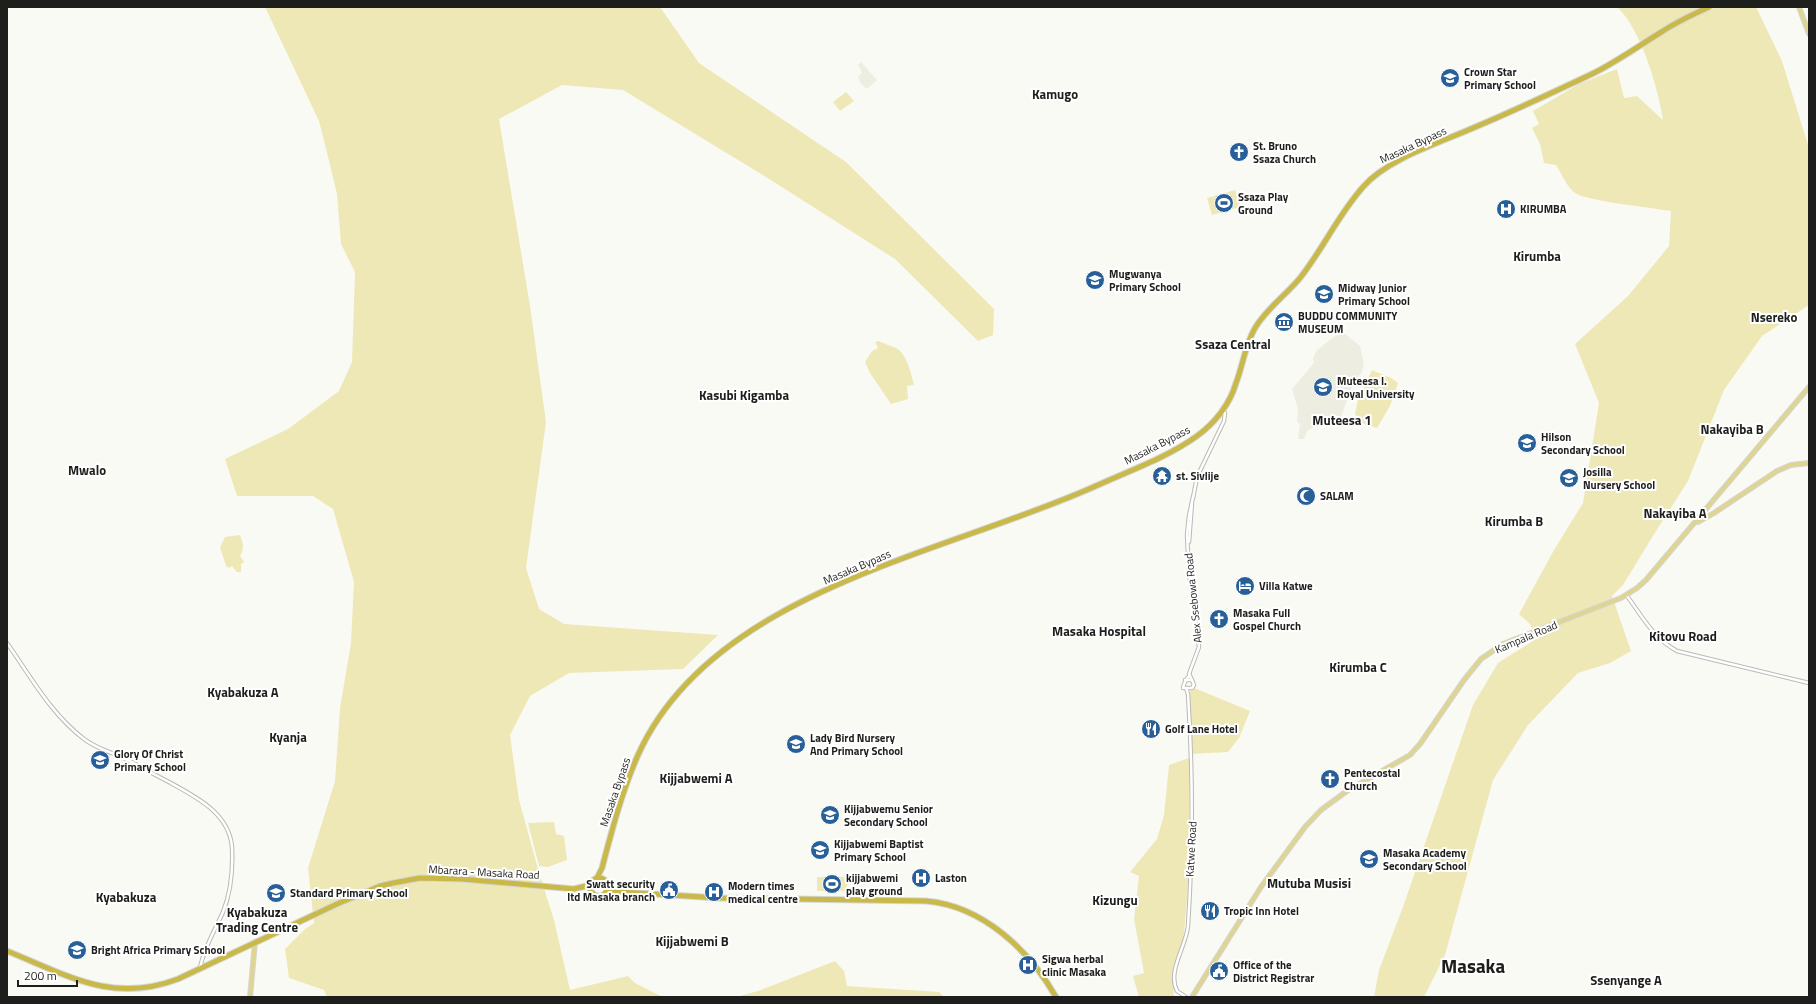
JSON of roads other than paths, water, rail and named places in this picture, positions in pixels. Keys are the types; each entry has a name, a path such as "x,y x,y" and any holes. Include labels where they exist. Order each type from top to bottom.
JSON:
{"highway":[{"name":"Masaka Bypass","path":"597,878 602,868 624,790 639,753 673,699 697,673 722,651 775,617 854,578 1081,493 1156,458 1196,437 1212,423 1221,412 1236,386 1248,342 1261,319 1300,278 1345,209 1373,176 1396,162 1481,125 1604,68 1627,55 1662,31 1709,7"},
{"name":"Masaka Bypass","path":"602,868 604,880"},
{"name":"Mbarara - Masaka Road","path":"7,950 82,982 109,988 134,990 156,987 337,904 393,882 420,878 462,879 582,888 591,891"},
{"path":"621,892 608,886 604,880 597,878 591,882 590,885 591,891 598,896 606,892 621,892 719,898 926,901 944,903 973,913 1015,944 1035,965 1056,997"},
{"name":"Mbarara - Masaka Road","path":"582,888 590,885"},
{"path":"606,892 608,886"}],"main road":[{"path":"1799,7 1809,34"},
{"name":"Kampala Road","path":"1192,997 1261,887 1305,826 1321,810 1347,790 1410,755 1420,744 1480,659 1503,644 1626,596 1646,580 1809,387"},
{"path":"1695,523 1714,513 1777,471 1791,464 1809,463"},
{"path":"250,997 255,942"}],"street":[{"name":"Alex Ssebowa Road","path":"1190,675 1198,653 1199,638 1189,573 1188,522 1197,477 1224,421 1225,413 1221,412"},
{"path":"1626,596 1653,633 1677,651 1809,683"},
{"path":"7,643 49,704 67,725 85,740 94,746 126,759 196,796 223,821 230,837 232,847 232,874 224,911 200,968"},
{"path":"1185,680 1190,675 1194,685 1188,694"},
{"path":"1185,680 1192,680"},
{"name":"Katwe Road","path":"1185,680 1183,688 1186,688 1188,694 1192,754 1192,819 1188,927 1174,979 1177,991 1186,997"},
{"path":"1186,688 1192,688"}],"place":[{"name":"Crown Star Primary School","path":"1450,78"},
{"name":"St. Bruno Ssaza Church","path":"1239,152"},
{"name":"Ssaza Play Ground","path":"1224,203"},
{"name":"KIRUMBA","path":"1506,209"},
{"name":"Mugwanya Primary School","path":"1095,280"},
{"name":"Midway Junior Primary School","path":"1324,294"},
{"name":"BUDDU COMMUNITY MUSEUM","path":"1284,322"},
{"name":"Muteesa I. Royal University","path":"1323,387"},
{"name":"Hilson Secondary School","path":"1527,443"},
{"name":"st. Sivlije","path":"1162,476"},
{"name":"Josilla Nursery School","path":"1569,478"},
{"name":"SALAM","path":"1306,496"},
{"name":"Villa Katwe","path":"1245,586"},
{"name":"Masaka Full Gospel Church","path":"1219,619"},
{"name":"Golf Lane Hotel","path":"1151,729"},
{"name":"Lady Bird Nursery And Primary School","path":"796,744"},
{"name":"Glory Of Christ Primary School","path":"100,760"},
{"name":"Pentecostal Church","path":"1330,779"},
{"name":"Kijjabwemu Senior Secondary School","path":"830,815"},
{"name":"Kijjabwemi Baptist Primary School","path":"820,850"},
{"name":"Masaka Academy Secondary School","path":"1369,859"},
{"name":"Laston","path":"921,878"},
{"name":"kijjabwemi play ground","path":"832,884"},
{"name":"Swatt security ltd Masaka branch","path":"669,890"},
{"name":"Modern times medical centre","path":"714,892"},
{"name":"Standard Primary School","path":"276,893"},
{"name":"Tropic Inn Hotel","path":"1210,911"},
{"name":"Bright Africa Primary School","path":"77,950"},
{"name":"Sigwa herbal clinic Masaka","path":"1028,965"},
{"name":"Office of the District Registrar","path":"1219,971"}],"district":[{"name":"Kamugo","path":"1055,94"},
{"name":"Kirumba","path":"1537,256"},
{"name":"Nsereko","path":"1774,317"},
{"name":"Ssaza Central","path":"1233,344"},
{"name":"Kasubi Kigamba","path":"744,395"},
{"name":"Muteesa 1","path":"1342,420"},
{"name":"Nakayiba B","path":"1732,429"},
{"name":"Mwalo","path":"87,470"},
{"name":"Nakayiba A","path":"1675,513"},
{"name":"Kirumba B","path":"1514,521"},
{"name":"Masaka Hospital","path":"1099,631"},
{"name":"Kitovu Road","path":"1683,636"},
{"name":"Kirumba C","path":"1358,667"},
{"name":"Kyabakuza A","path":"243,692"},
{"name":"Kyanja","path":"288,737"},
{"name":"Kijjabwemi A","path":"696,778"},
{"name":"Mutuba Musisi","path":"1309,883"},
{"name":"Kyabakuza","path":"126,897"},
{"name":"Kizungu","path":"1115,900"},
{"name":"Kyabakuza Trading Centre","path":"257,920"},
{"name":"Kijjabwemi B","path":"692,941"},
{"name":"Masaka","path":"1473,966"},
{"name":"Ssenyange A","path":"1626,980"}]}
